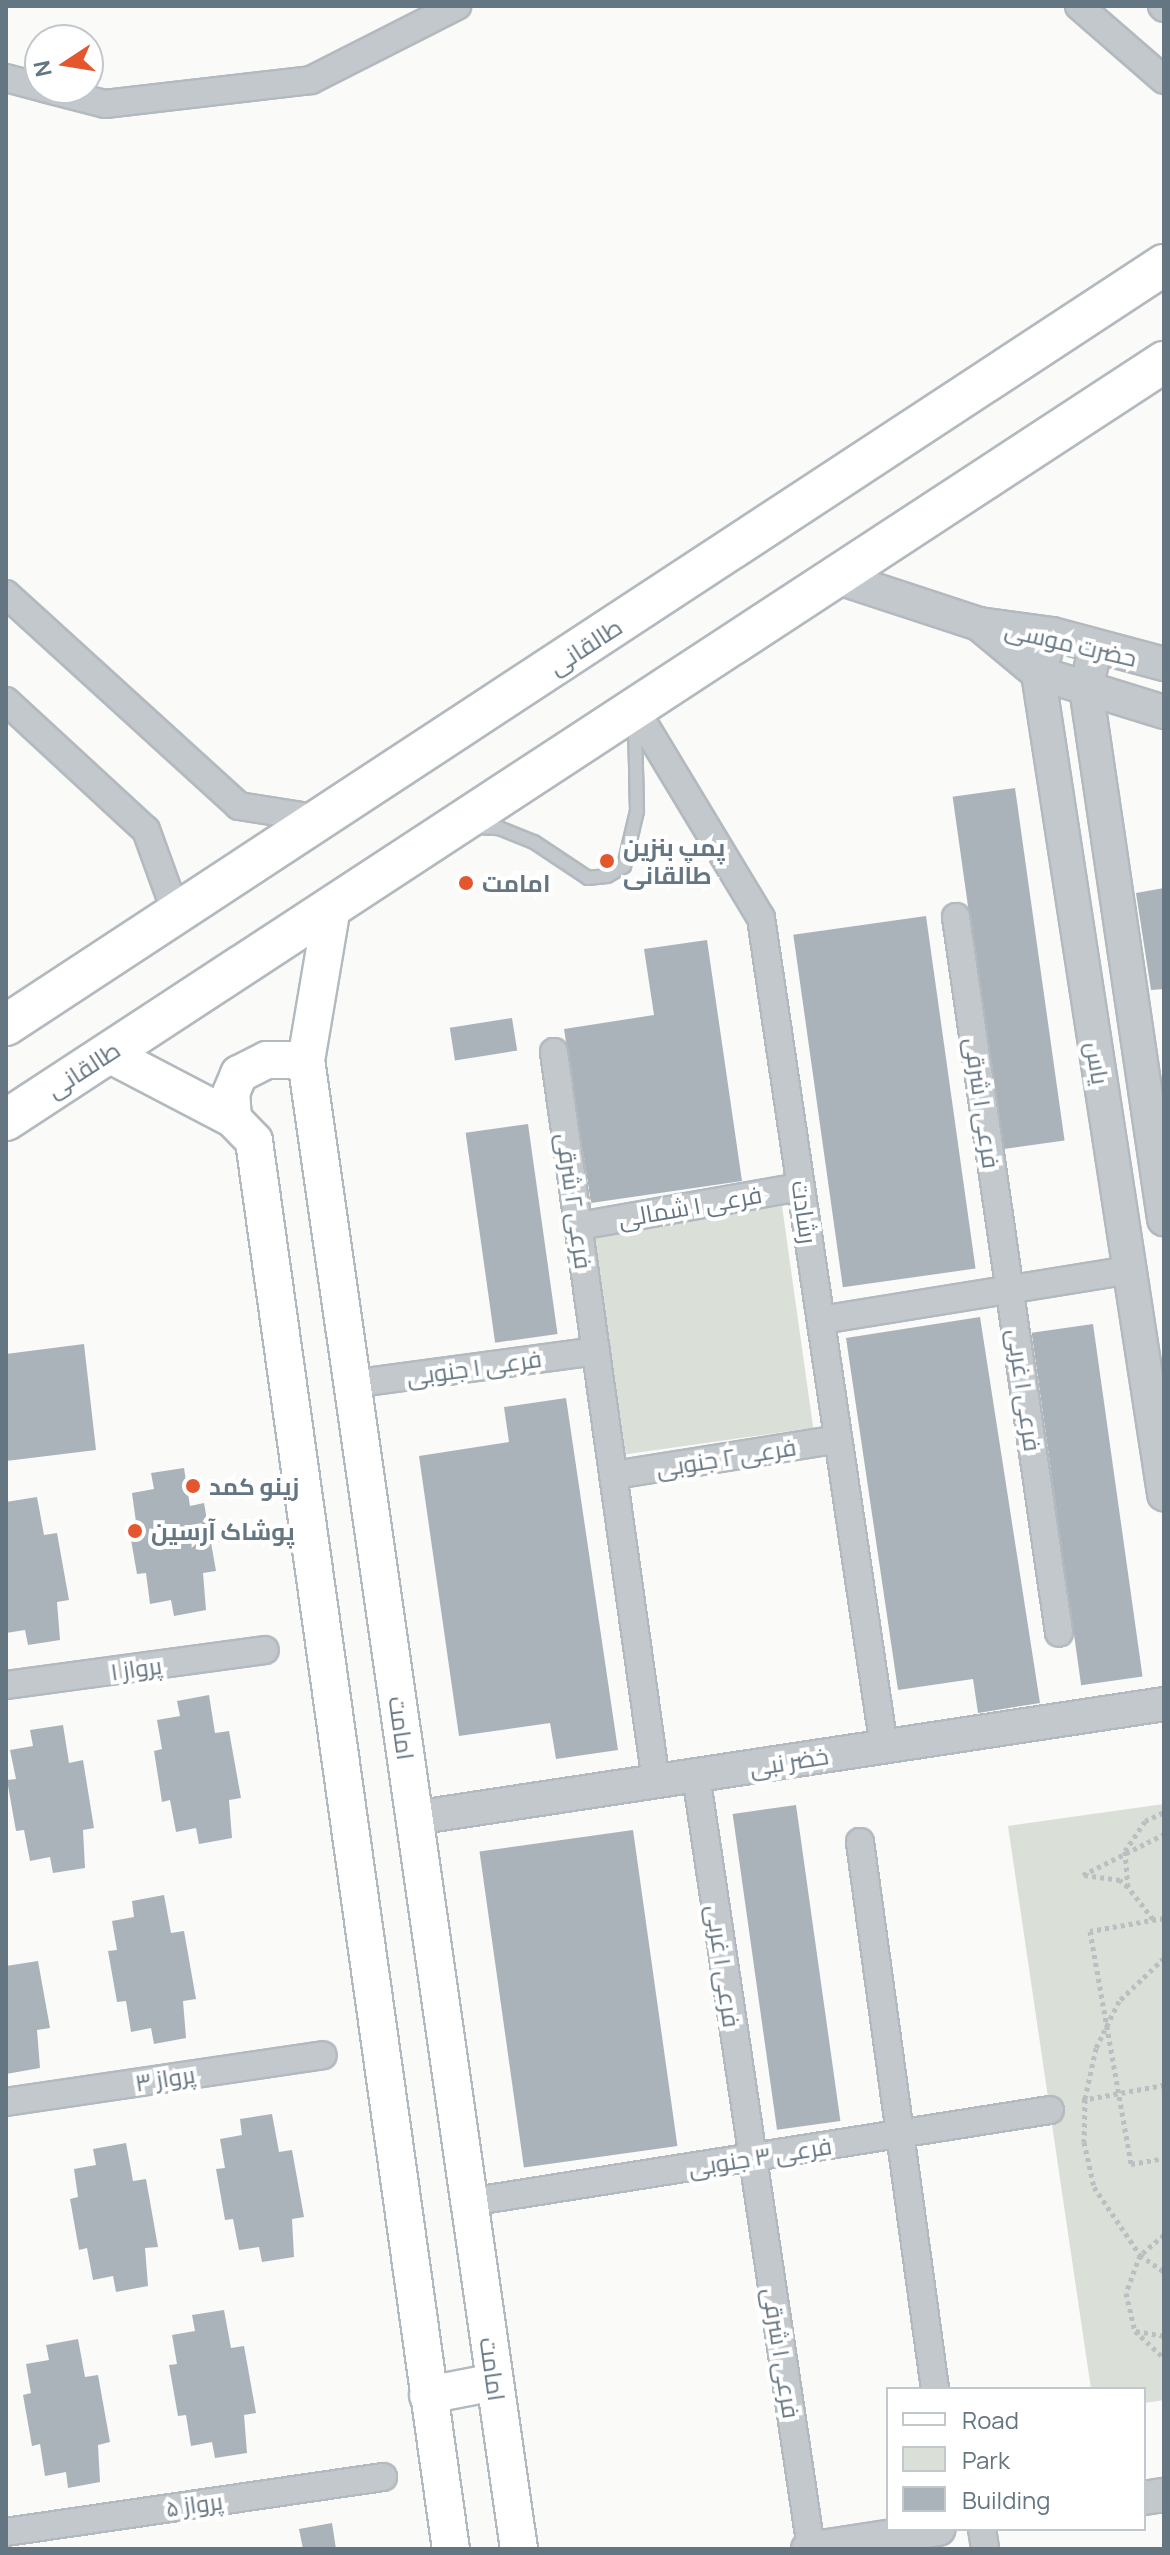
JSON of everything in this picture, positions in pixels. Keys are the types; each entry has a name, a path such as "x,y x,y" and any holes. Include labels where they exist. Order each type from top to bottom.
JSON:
{"main road":[{"name":"طالقانی","path":"6,1025 1164,265"},
{"name":"طالقانی","path":"6,1120 1164,362"},
{"name":"امامت","path":"332,907 306,1060 519,2549"},
{"path":"107,1053 233,1119 254,1141 451,2549"},
{"path":"233,1119 231,1093 239,1074 267,1060 306,1060"},
{"path":"428,2395 495,2382"}],"street":[{"path":"104,104 311,80 457,6"},
{"path":"1079,6 1164,80"},
{"name":"حضرت موسی","path":"836,577 979,624 1052,634 1164,664"},
{"path":"6,594 239,806 321,819"},
{"name":"حضرت موسی","path":"979,624 1038,673 1164,712"},
{"name":"یاس","path":"1052,634 1038,673 1164,1494"},
{"name":"یاس","path":"1096,646 1086,688 1164,1219"},
{"path":"6,701 146,830 176,913"},
{"name":"رشادت","path":"635,709 761,918 884,1747"},
{"name":"فرعی ۱ شرقی","path":"956,917 1011,1289"},
{"name":"فرعی ۲ شرقی","path":"554,1052 656,1781"},
{"name":"فرعی ۱ شمالی","path":"579,1226 801,1187"},
{"path":"821,1320 1130,1270"},
{"name":"فرعی ۱ غربی","path":"1011,1289 1059,1633"},
{"name":"فرعی ۱ جنوبی","path":"352,1384 596,1351"},
{"name":"فرعی ۲ جنوبی","path":"614,1475 838,1439"},
{"name":"پرواز ۱","path":"6,1685 265,1650"},
{"name":"خضر نبی","path":"414,1818 1164,1704"},
{"name":"فرعی ۱ غربی","path":"696,1775 752,2157"},
{"path":"860,1842 935,2387"},
{"name":"پرواز ۳","path":"6,2102 323,2055"},
{"name":"فرعی ۳ جنوبی","path":"469,2202 1050,2110"},
{"name":"فرعی ۱ شرقی","path":"752,2157 809,2549"},
{"name":"پرواز ۵","path":"6,2532 383,2477"},
{"path":"809,2549 925,2531"}],"lane":[{"path":"458,825 499,828 534,842 588,878 607,876 624,866 637,811 635,709"}],"path":[{"path":"1128,1887 1125,1851 1145,1821 1164,1812"},
{"path":"1153,1920 1120,1880 1083,1875 1125,1851 1164,1834"},
{"path":"1164,1918 1090,1931 1131,2164 1164,2158"},
{"path":"1164,1958 1119,2001 1107,2024 1085,2099 1084,2142 1094,2187 1140,2255 1164,2272"},
{"path":"1085,2099 1164,2085"},
{"path":"1164,2235 1140,2255 1126,2293 1135,2331 1164,2358"},
{"path":"1135,2331 1164,2336"}],"green space":[{"path":"782,1206 813,1428 624,1454 593,1233"},
{"path":"1164,1804 1164,2400 1146,2403 1146,2387 1091,2387 1008,1826"}],"building":[{"path":"1015,788 1065,1141 1002,1149 953,797"},
{"path":"1164,888 1164,989 1151,990 1136,893"},
{"path":"926,916 976,1269 843,1287 793,935"},
{"path":"707,940 742,1181 591,1203 564,1029 654,1015 644,949"},
{"path":"512,1018 517,1051 455,1060 450,1028"},
{"path":"528,1124 558,1334 495,1343 466,1133"},
{"path":"980,1317 1040,1703 978,1713 973,1679 898,1690 846,1338"},
{"path":"1093,1324 1143,1677 1081,1685 1032,1333"},
{"path":"84,1344 96,1450 6,1461 6,1354"},
{"path":"566,1398 618,1750 556,1759 550,1723 459,1736 419,1456 509,1442 504,1407"},
{"path":"184,1468 190,1506 204,1503 216,1571 203,1573 206,1610 174,1616 171,1600 150,1604 146,1573 137,1574 128,1523 136,1522 132,1493 154,1489 151,1473"},
{"path":"37,1497 44,1535 57,1533 69,1600 57,1602 60,1640 28,1645 25,1630 6,1633 6,1502"},
{"path":"209,1695 215,1733 229,1731 241,1798 229,1800 232,1838 199,1844 196,1828 176,1832 170,1800 162,1802 154,1751 162,1749 157,1720 180,1716 177,1701"},
{"path":"63,1725 69,1763 83,1760 94,1828 83,1830 85,1868 53,1873 50,1857 30,1861 24,1830 16,1831 7,1780 16,1779 10,1750 33,1746 30,1730"},
{"path":"796,1805 840,2121 777,2130 733,1814"},
{"path":"633,1830 677,2146 524,2167 480,1852"},
{"path":"164,1895 171,1933 184,1931 196,1999 183,2001 186,2038 154,2044 151,2028 131,2032 126,2001 117,2002 108,1951 117,1950 112,1921 134,1917 132,1901"},
{"path":"38,1961 50,2028 37,2030 40,2068 6,2074 6,1966"},
{"path":"272,2114 279,2152 292,2150 304,2217 292,2219 294,2257 262,2262 259,2247 239,2250 233,2219 225,2220 216,2169 225,2168 220,2139 242,2135 240,2119"},
{"path":"126,2143 133,2181 146,2179 158,2247 145,2248 148,2286 116,2292 113,2276 93,2280 87,2248 79,2250 70,2199 78,2197 74,2169 96,2165 93,2149"},
{"path":"224,2310 231,2348 244,2346 256,2413 244,2415 247,2453 215,2458 212,2442 191,2446 186,2415 178,2416 169,2365 177,2364 172,2335 195,2331 192,2315"},
{"path":"78,2339 85,2377 98,2375 110,2442 98,2445 100,2482 68,2488 66,2472 45,2476 40,2444 32,2446 23,2395 31,2393 26,2364 49,2360 46,2345"},
{"path":"332,2523 336,2549 303,2549 299,2529"}],"place":[{"name":"پمپ بنزین طالقانی","path":"607,861"},
{"name":"امامت","path":"466,883"},
{"name":"زینو کمد","path":"193,1486"},
{"name":"پوشاک آرسین","path":"135,1531"}]}
